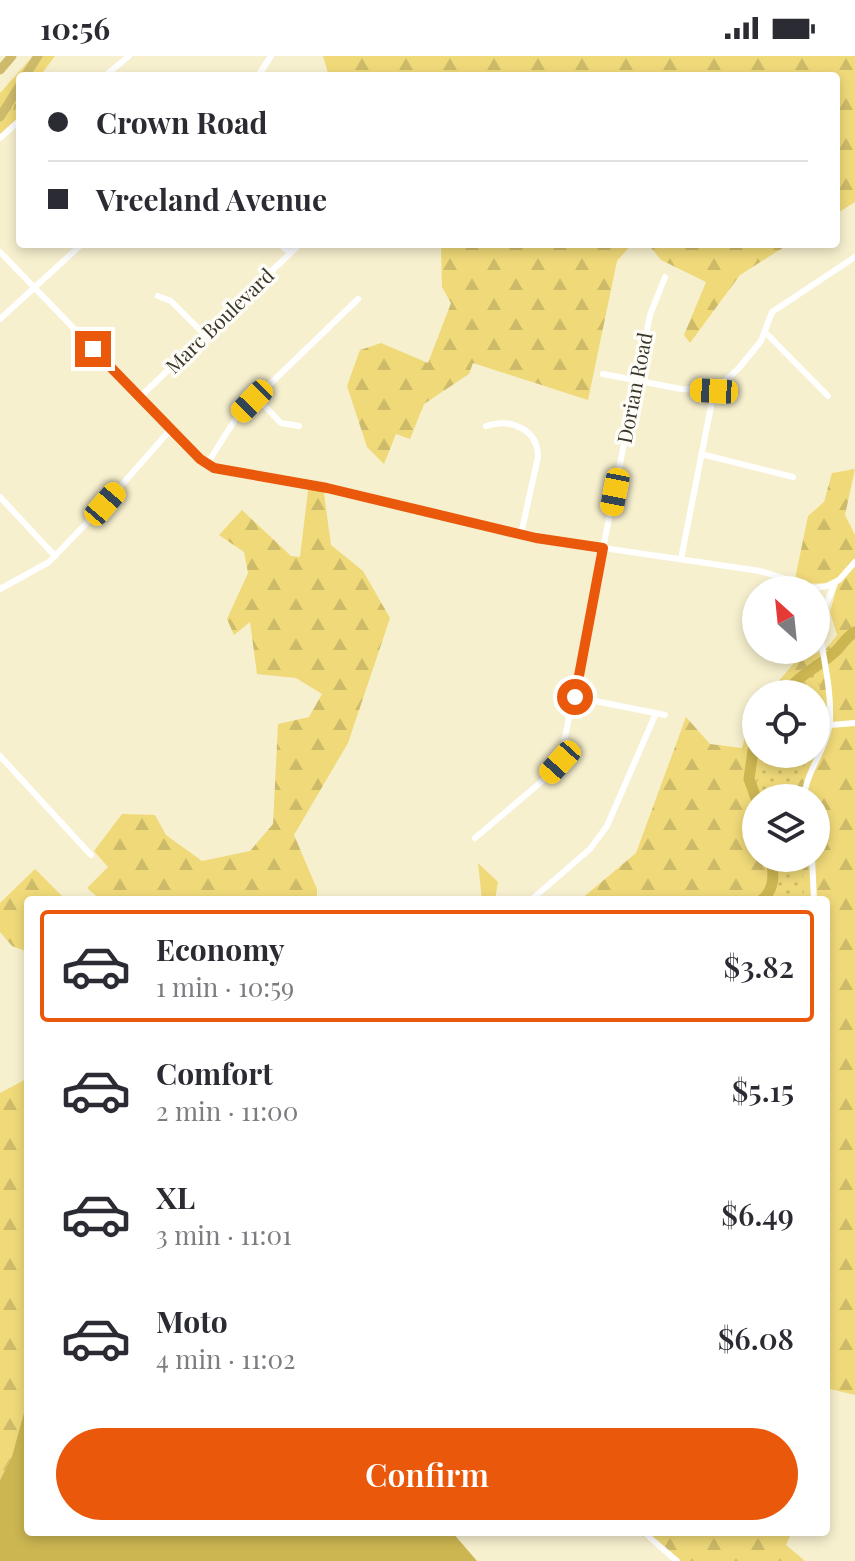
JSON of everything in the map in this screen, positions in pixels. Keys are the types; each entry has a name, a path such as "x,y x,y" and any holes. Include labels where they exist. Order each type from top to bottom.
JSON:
{"highway":[{"path":"0,70 12,56"},
{"path":"0,117 16,91"}],"street":[{"path":"110,72 129,56"},
{"path":"0,138 16,124"},
{"path":"0,319 77,248"},
{"path":"284,248 290,253"},
{"name":"Marc Boulevard","path":"140,397 296,248"},
{"path":"0,252 207,464 233,473 327,488 521,534 760,571 772,576"},
{"path":"681,559 714,391 739,368 761,341 772,312 855,257"},
{"name":"Dorian Road","path":"475,838 547,777 560,762 650,315 665,277"},
{"path":"158,296 171,301 205,335"},
{"path":"207,464 230,426 256,397 358,299"},
{"path":"765,332 828,396"},
{"path":"603,374 681,389 714,391"},
{"path":"256,397 281,423 299,426"},
{"path":"486,426 499,422 516,426 528,431 537,445 538,457 521,534"},
{"path":"0,589 55,556 171,429"},
{"path":"701,454 793,477"},
{"path":"0,497 55,556"},
{"path":"830,591 835,581 855,562"},
{"path":"830,583 835,581"},
{"path":"575,697 665,715"},
{"path":"536,896 590,849 607,826 656,713"},
{"path":"830,725 855,723"},
{"path":"0,756 91,855"},
{"path":"813,872 814,896"},
{"path":"648,1536 677,1561"}],"green space":[{"path":"33,56 55,56 43,72 19,72"},
{"path":"323,56 855,56 855,202 840,211 840,72 328,72"},
{"path":"16,75 16,125 0,140 0,93"},
{"path":"441,248 628,248 617,261 588,400 473,363 469,374 424,404 410,439 396,434 384,464 367,447 347,386 360,350 381,343 428,363 451,303 442,287"},
{"path":"651,248 783,248 740,275 690,343 684,335 706,282 661,260"},
{"path":"855,469 845,515 855,535 855,1395 830,1389 830,896 585,896 636,853 686,717 710,744 742,748 742,768 830,768 830,680 780,680 793,664 830,664 830,644 837,635 830,612 838,583 830,583 830,576 796,576 808,516 824,502 832,473"},
{"path":"309,482 323,486 331,545 363,571 390,618 348,743 294,835 317,889 317,896 96,896 87,888 108,867 94,851 122,814 155,815 166,835 202,861 250,851 273,824 278,724 309,717 322,694 296,678 257,674 250,622 234,635 227,619 248,573 244,552 219,535 242,510 291,556 300,557"},
{"path":"809,664 817,664 819,680 792,680"},
{"path":"758,768 803,768 796,784 756,784"},
{"path":"478,863 498,882 496,896 482,896"},
{"path":"35,869 62,896 24,896 24,950 12,946 0,932 0,903"},
{"path":"778,872 803,872 804,896 787,896 769,889 778,880"},
{"path":"24,1080 24,1412 12,1456 0,1480 0,1093"},
{"path":"642,1536 790,1536 786,1545 805,1561 674,1561"}],"shaded area":[{"path":"24,1412 24,1536 455,1536 477,1561 0,1561 0,1480 12,1456"}],"waterway":[{"path":"797,680 830,657 855,632"},
{"path":"751,768 751,784"},
{"path":"765,896 773,872"}],"route":[{"path":"93,349 200,459 214,468 327,488 536,538 603,548 575,697"}]}
